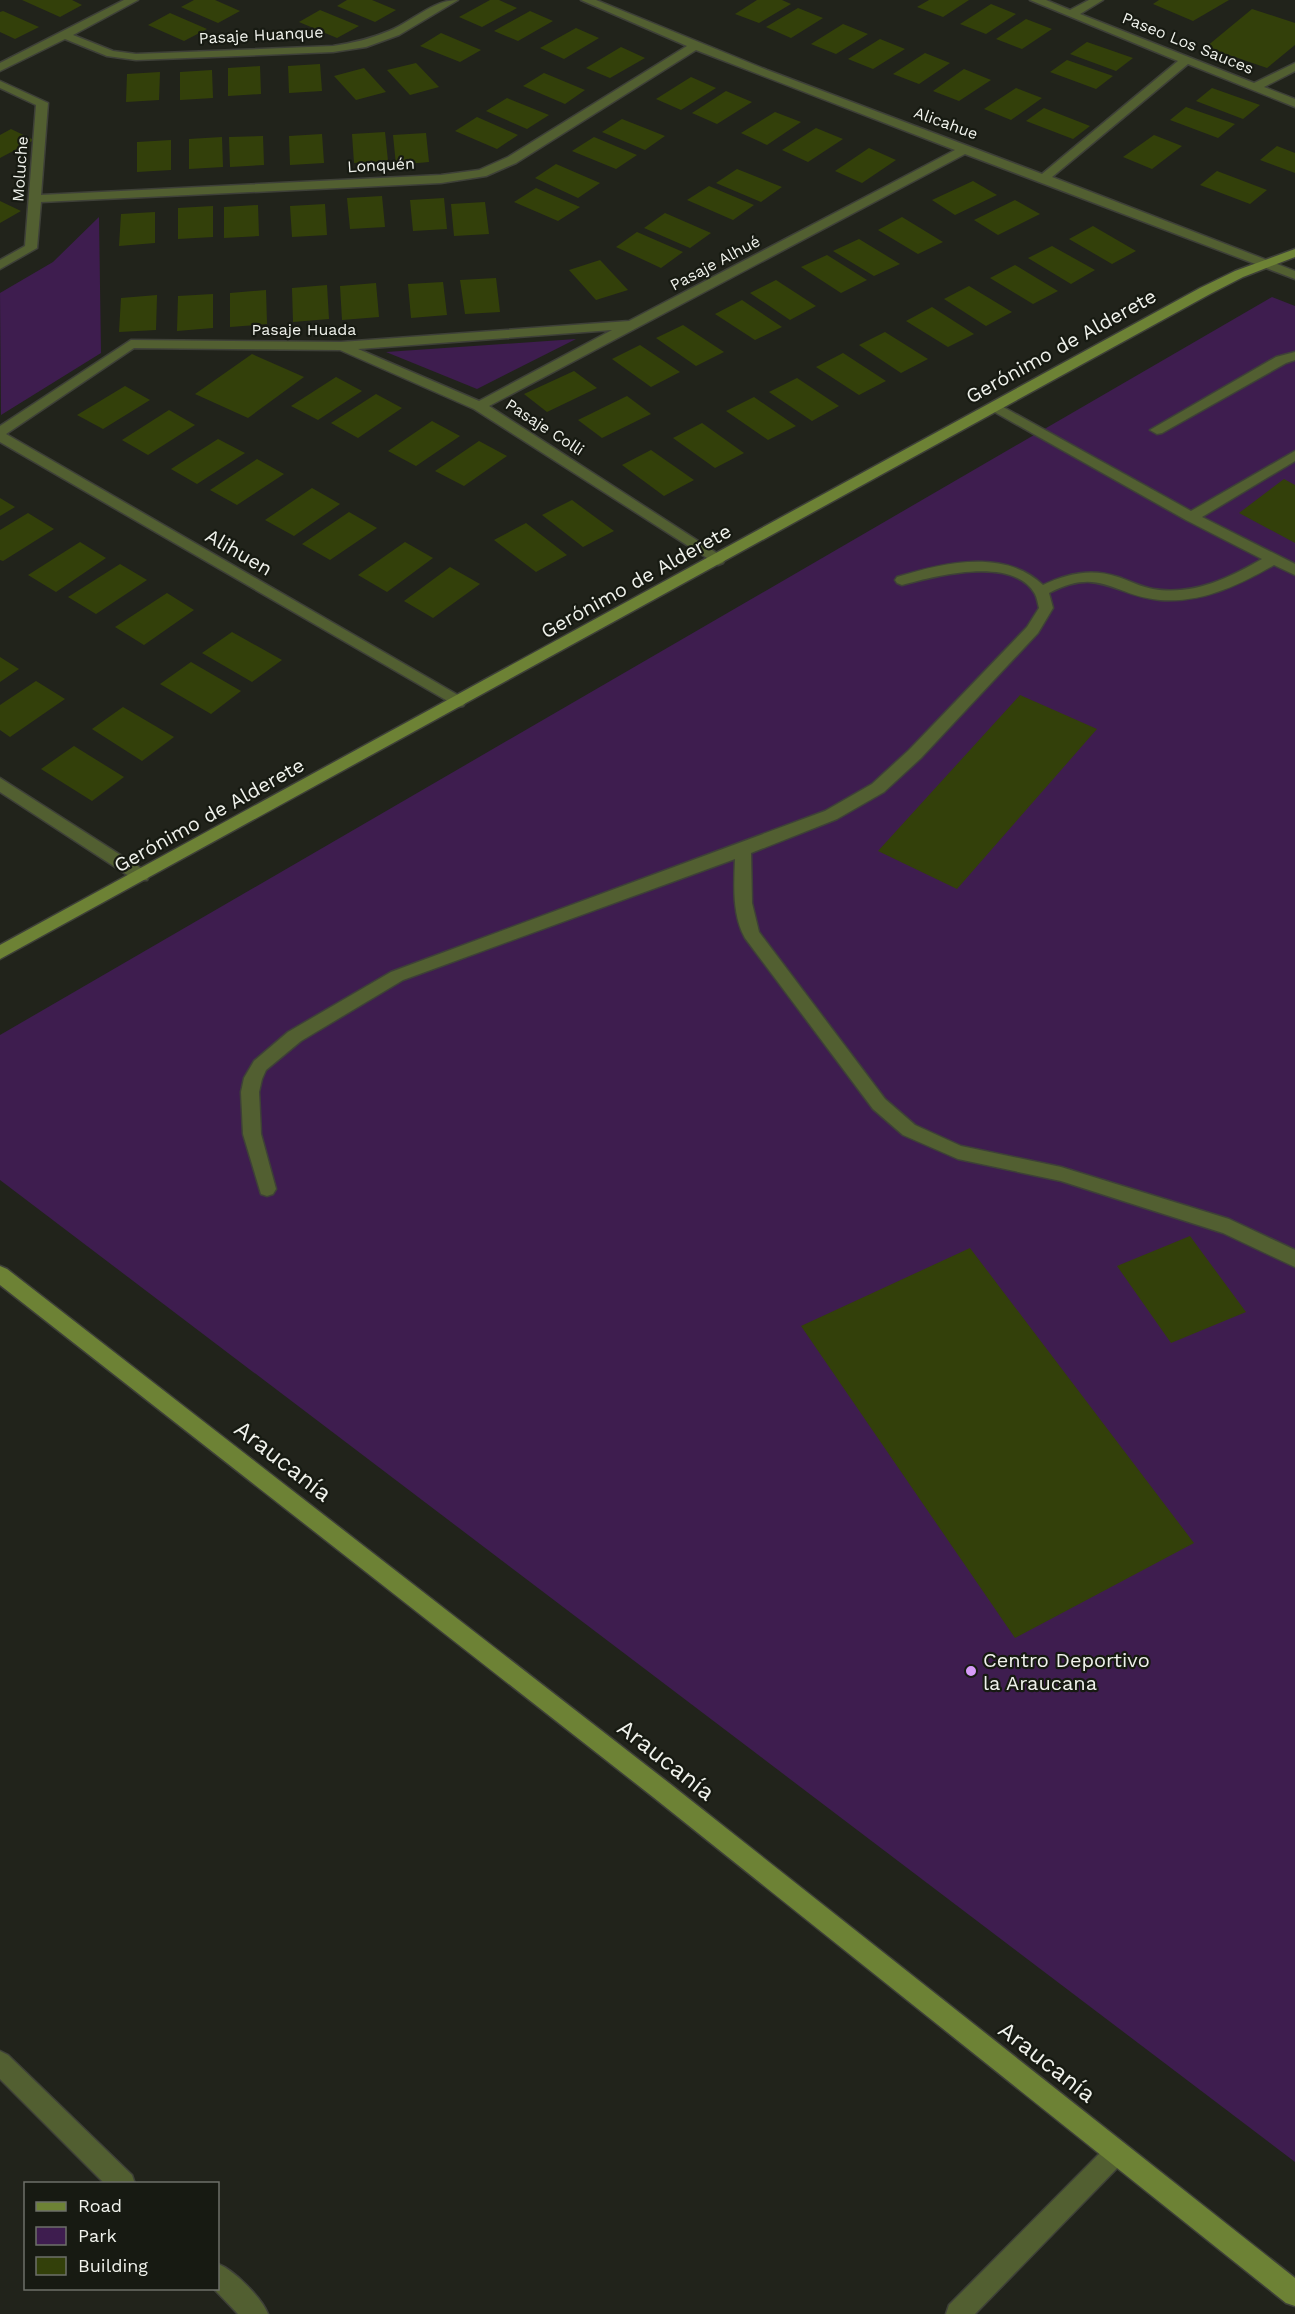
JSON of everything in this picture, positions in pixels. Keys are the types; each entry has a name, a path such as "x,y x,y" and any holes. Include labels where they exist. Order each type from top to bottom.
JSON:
{"street":[{"path":"0,68 132,0"},
{"name":"Pasaje Huanque","path":"64,35 111,54 136,57 333,49 366,44 381,39 452,0"},
{"name":"Alicahue","path":"587,0 768,77 1045,177 1295,275"},
{"name":"Paseo Los Sauces","path":"1036,0 1295,103"},
{"path":"1071,14 1097,0"},
{"name":"Lonquén","path":"35,199 441,179 482,173 512,160 693,47"},
{"path":"1045,177 1186,60"},
{"path":"1254,87 1295,66"},
{"name":"Moluche","path":"0,84 42,103 31,248 0,265"},
{"name":"Pasaje Alhué","path":"479,406 967,148"},
{"name":"Gerónimo de Alderete","path":"0,953 1225,280 1295,253"},
{"name":"Pasaje Huada","path":"0,434 131,344 341,346 633,325"},
{"name":"Pasaje Colli","path":"341,346 479,406 718,560"},
{"path":"1157,430 1281,360 1295,356"},
{"path":"996,407 1191,518 1295,570"},
{"name":"Alihuen","path":"0,434 458,702"},
{"path":"1191,518 1295,455"},
{"path":"1042,591 1056,583 1092,575 1160,595 1193,594 1228,585 1274,559"},
{"path":"267,1189 254,1146 249,1107 253,1075 280,1046 397,975 831,815 878,788 915,754 1033,630 1046,608 1042,591 1028,579 1010,571 986,567 960,567 942,569 902,580"},
{"path":"0,784 141,876"},
{"path":"743,849 743,903 745,919 751,934 879,1104 909,1130 958,1152 1061,1174 1228,1227 1295,1259"},
{"name":"Araucanía","path":"0,1274 661,1790 1295,2294"},
{"path":"0,2063 121,2182"},
{"path":"958,2314 1117,2152"},
{"path":"219,2278 256,2314"}],"green space":[{"path":"99,217 101,353 1,415 0,293 53,262"},
{"name":"Centro Deportivo la Araucana","path":"1272,297 1295,306 1295,2162 0,1180 0,1035"},
{"path":"576,339 477,389 386,352"}],"building":[{"path":"22,0 72,0 82,5 60,17"},
{"path":"194,0 215,0 240,11 218,23 181,7"},
{"path":"347,0 372,0 396,10 375,22 337,6"},
{"path":"490,0 499,0 517,8 482,27 459,17"},
{"path":"757,0 782,0 791,4 759,23 735,14"},
{"path":"929,0 969,0 943,17 917,7"},
{"path":"1159,0 1229,0 1193,21 1153,4"},
{"path":"991,4 1016,14 986,34 960,24"},
{"path":"798,8 823,18 791,38 766,27"},
{"path":"1252,9 1295,23 1295,45 1267,68 1206,47"},
{"path":"320,10 359,26 337,38 299,22"},
{"path":"3,11 39,27 15,39 0,32 0,12"},
{"path":"530,11 553,21 518,41 494,31"},
{"path":"170,13 207,29 184,41 148,25"},
{"path":"1026,19 1052,29 1022,49 996,39"},
{"path":"843,24 868,34 836,54 811,44"},
{"path":"576,28 599,38 564,59 540,48"},
{"path":"441,33 481,50 460,62 420,46"},
{"path":"880,39 905,49 873,69 848,59"},
{"path":"1087,42 1133,58 1116,71 1070,54"},
{"path":"621,47 645,58 610,78 586,68"},
{"path":"925,53 950,63 919,84 893,74"},
{"path":"1067,60 1113,76 1096,89 1050,72"},
{"path":"416,63 439,87 410,95 387,70"},
{"path":"320,64 322,91 289,93 288,66"},
{"path":"260,66 261,94 228,96 228,68"},
{"path":"364,68 386,92 356,100 334,76"},
{"path":"964,69 991,80 959,101 933,91"},
{"path":"212,70 213,98 180,100 180,72"},
{"path":"160,72 159,100 126,102 127,74"},
{"path":"544,73 585,90 565,104 523,86"},
{"path":"691,77 716,88 681,110 656,99"},
{"path":"1016,88 1042,98 1011,120 984,109"},
{"path":"1212,88 1260,105 1243,119 1196,101"},
{"path":"726,91 752,102 717,124 692,113"},
{"path":"507,98 549,115 527,129 486,111"},
{"path":"1186,107 1235,124 1218,138 1170,120"},
{"path":"1044,108 1090,126 1073,139 1026,121"},
{"path":"775,112 801,122 767,145 741,133"},
{"path":"477,117 518,135 497,149 455,131"},
{"path":"622,119 665,136 645,150 602,132"},
{"path":"816,128 843,139 808,162 782,150"},
{"path":"11,129 34,140 0,158 0,135"},
{"path":"385,132 388,161 354,163 352,134"},
{"path":"426,133 429,162 396,165 393,135"},
{"path":"322,134 324,163 290,165 289,136"},
{"path":"1154,135 1182,146 1152,169 1123,157"},
{"path":"263,136 264,165 230,167 229,137"},
{"path":"222,137 223,167 189,169 189,139"},
{"path":"594,137 637,155 616,169 572,151"},
{"path":"171,140 171,170 137,172 137,142"},
{"path":"1277,146 1295,153 1295,173 1260,160"},
{"path":"869,148 896,160 862,183 835,171"},
{"path":"556,164 600,183 578,198 535,178"},
{"path":"737,169 782,187 761,202 716,183"},
{"path":"1217,171 1267,190 1250,204 1200,185"},
{"path":"973,181 997,195 955,215 932,200"},
{"path":"709,186 754,205 733,220 687,200"},
{"path":"536,188 580,207 558,221 514,202"},
{"path":"382,196 385,227 350,229 347,198"},
{"path":"444,198 447,229 413,231 410,200"},
{"path":"1015,200 1040,214 998,235 974,220"},
{"path":"0,201 21,211 0,223"},
{"path":"485,202 489,234 454,236 451,204"},
{"path":"325,204 327,235 292,237 290,206"},
{"path":"258,205 259,236 224,238 224,207"},
{"path":"213,206 213,237 178,239 178,208"},
{"path":"155,212 155,243 119,246 121,214"},
{"path":"665,213 711,233 690,248 644,228"},
{"path":"902,217 943,242 918,254 878,230"},
{"path":"1093,226 1136,251 1112,264 1069,239"},
{"path":"637,232 683,252 661,268 616,247"},
{"path":"859,239 900,264 874,276 833,251"},
{"path":"1052,246 1095,270 1071,284 1028,258"},
{"path":"827,255 867,280 841,293 801,267"},
{"path":"600,260 628,290 596,300 569,270"},
{"path":"1015,265 1058,291 1033,304 990,278"},
{"path":"496,278 500,312 465,314 460,280"},
{"path":"776,280 816,306 790,320 750,293"},
{"path":"443,282 447,315 411,318 408,284"},
{"path":"376,283 379,317 342,320 340,286"},
{"path":"327,285 329,319 293,322 292,288"},
{"path":"969,286 1012,312 986,326 944,299"},
{"path":"266,290 267,324 230,327 230,293"},
{"path":"213,294 213,328 177,331 178,296"},
{"path":"157,295 156,330 119,332 121,298"},
{"path":"742,300 782,327 755,340 715,314"},
{"path":"932,307 974,334 948,347 906,321"},
{"path":"683,325 724,352 696,366 656,338"},
{"path":"885,332 928,359 901,373 859,345"},
{"path":"640,345 680,372 651,387 612,359"},
{"path":"843,353 886,381 859,395 816,367"},
{"path":"252,354 304,377 248,418 195,394"},
{"path":"574,371 597,388 547,412 524,394"},
{"path":"336,377 362,391 318,420 291,406"},
{"path":"797,378 839,406 812,421 769,392"},
{"path":"125,386 150,400 103,429 77,415"},
{"path":"376,394 402,408 358,438 331,423"},
{"path":"627,396 651,414 602,438 578,420"},
{"path":"754,397 796,426 768,440 726,411"},
{"path":"169,410 195,425 148,455 122,440"},
{"path":"432,421 460,436 416,466 388,451"},
{"path":"702,423 744,453 715,468 673,438"},
{"path":"218,439 245,453 197,484 171,469"},
{"path":"479,441 507,456 464,486 435,471"},
{"path":"651,450 694,480 664,496 622,465"},
{"path":"257,459 284,474 237,505 210,490"},
{"path":"1284,479 1295,485 1295,543 1239,513"},
{"path":"312,488 340,504 294,536 265,520"},
{"path":"0,498 15,507 0,516"},
{"path":"572,500 614,531 583,547 542,515"},
{"path":"349,512 377,528 330,560 302,544"},
{"path":"28,513 54,529 3,561 0,560 0,530"},
{"path":"526,523 567,555 536,572 494,540"},
{"path":"80,542 106,558 56,592 28,575"},
{"path":"405,542 433,558 387,592 358,575"},
{"path":"120,564 147,580 96,614 68,597"},
{"path":"450,567 480,584 433,618 404,601"},
{"path":"167,593 194,610 144,645 115,627"},
{"path":"232,632 282,660 252,682 202,653"},
{"path":"0,657 19,669 0,682"},
{"path":"191,662 241,691 211,714 160,684"},
{"path":"36,681 65,699 10,737 0,730 0,705"},
{"path":"1020,695 1097,729 957,889 878,851"},
{"path":"123,707 174,737 142,761 92,729"},
{"path":"74,746 124,777 92,801 41,769"},
{"path":"1190,1236 1246,1312 1171,1343 1117,1266"},
{"path":"970,1248 1194,1543 1015,1638 801,1326"}],"place":[{"name":"Centro Deportivo la Araucana","path":"971,1671"}]}
